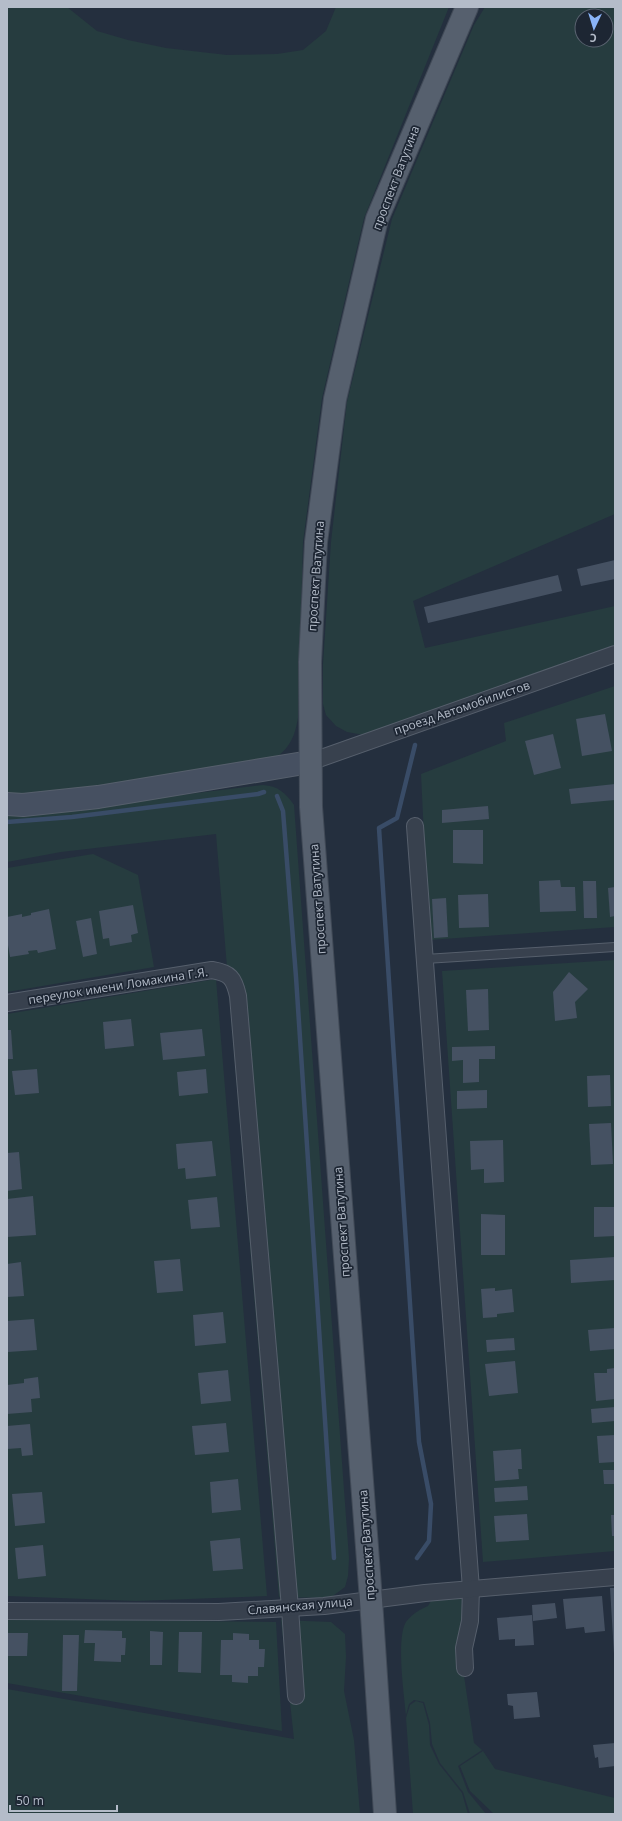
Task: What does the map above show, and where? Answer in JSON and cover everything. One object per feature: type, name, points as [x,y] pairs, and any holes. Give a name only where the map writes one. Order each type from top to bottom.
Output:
[{"type":"main road","name":"проспект Ватутина","points":[[385,1814],[371,1600],[311,808],[310,662],[316,542],[335,399],[377,220],[467,7]]},
{"type":"street","name":"проезд Автомобилистов","points":[[310,762],[615,654]]},
{"type":"street","points":[[7,804],[23,805],[98,797],[310,762]]},
{"type":"street","points":[[415,826],[471,1589],[470,1621],[464,1648],[465,1668]]},
{"type":"street","name":"переулок имени Ломакина Г.Я.","points":[[7,1004],[212,970],[225,972],[235,982],[238,996],[290,1608],[296,1696]]},
{"type":"street","name":"Славянская улица","points":[[7,1611],[220,1612],[290,1608],[471,1589],[615,1577]]},
{"type":"lane","points":[[425,960],[615,946]]},
{"type":"green space","points":[[7,7],[67,7],[97,31],[128,40],[166,48],[227,55],[277,54],[303,50],[326,31],[336,7],[449,7],[364,218],[322,398],[303,542],[298,718],[292,740],[286,749],[277,757],[97,788],[7,796]]},
{"type":"green space","points":[[485,7],[615,7],[615,514],[413,601],[425,648],[615,606],[615,645],[364,735],[347,732],[336,726],[326,715],[323,704],[323,664],[331,542],[347,402],[392,219],[474,25]]},
{"type":"green space","points":[[615,686],[615,927],[429,940],[421,774],[506,741],[504,723]]},
{"type":"green space","points":[[263,785],[273,787],[281,791],[294,805],[349,1558],[348,1576],[345,1587],[330,1598],[279,1597],[216,834],[61,852],[7,862],[7,812],[99,805]]},
{"type":"green space","points":[[93,854],[138,875],[154,967],[7,992],[7,868]]},
{"type":"green space","points":[[615,960],[615,1551],[483,1562],[442,971]]},
{"type":"green space","points":[[216,979],[267,1596],[136,1601],[8,1596],[7,1014]]},
{"type":"green space","points":[[466,1598],[460,1649],[474,1743],[482,1750],[458,1766],[468,1792],[486,1814],[470,1814],[463,1792],[440,1763],[432,1744],[430,1723],[424,1702],[414,1700],[409,1704],[406,1715],[402,1681],[401,1653],[403,1630],[406,1622],[416,1612],[428,1606],[431,1601]]},
{"type":"green space","points":[[7,1619],[276,1622],[282,1731],[7,1683]]},
{"type":"green space","points":[[281,1620],[331,1622],[345,1634],[346,1657],[344,1691],[354,1740],[360,1814],[7,1814],[7,1689],[294,1739]]},
{"type":"green space","points":[[416,1701],[423,1703],[429,1725],[430,1745],[439,1764],[462,1793],[468,1814],[413,1814],[406,1718],[410,1705]]},
{"type":"green space","points":[[483,1751],[495,1769],[615,1798],[615,1814],[494,1814],[470,1791],[460,1766]]},
{"type":"building","points":[[615,560],[615,579],[581,586],[577,569]]},
{"type":"building","points":[[558,575],[562,591],[428,623],[424,607]]},
{"type":"building","points":[[605,714],[612,751],[582,756],[576,719]]},
{"type":"building","points":[[553,734],[561,768],[534,775],[525,741]]},
{"type":"building","points":[[615,784],[615,800],[571,804],[569,789]]},
{"type":"building","points":[[488,806],[489,819],[442,823],[442,810]]},
{"type":"building","points":[[453,830],[483,830],[483,864],[453,863]]},
{"type":"building","points":[[560,880],[561,887],[575,887],[576,911],[540,912],[539,881]]},
{"type":"building","points":[[583,881],[596,881],[597,918],[584,918]]},
{"type":"building","points":[[615,887],[615,916],[610,917],[608,888]]},
{"type":"building","points":[[488,894],[489,927],[459,928],[458,895]]},
{"type":"building","points":[[446,898],[448,937],[434,938],[432,899]]},
{"type":"building","points":[[133,905],[138,933],[131,935],[132,942],[110,946],[109,938],[103,939],[99,911]]},
{"type":"building","points":[[49,909],[56,949],[38,953],[37,950],[28,951],[29,954],[10,957],[7,939],[7,917],[22,914],[22,917],[31,915],[31,913]]},
{"type":"building","points":[[91,918],[97,954],[83,957],[76,921]]},
{"type":"building","points":[[569,972],[588,989],[575,1002],[577,1018],[555,1021],[553,992]]},
{"type":"building","points":[[488,989],[489,1030],[468,1031],[466,990]]},
{"type":"building","points":[[131,1019],[134,1046],[105,1049],[103,1022]]},
{"type":"building","points":[[202,1029],[205,1056],[163,1060],[160,1033]]},
{"type":"building","points":[[7,1030],[11,1030],[13,1059],[7,1059]]},
{"type":"building","points":[[495,1046],[495,1059],[479,1059],[479,1082],[463,1083],[463,1060],[452,1061],[452,1047]]},
{"type":"building","points":[[37,1069],[39,1093],[15,1095],[12,1071]]},
{"type":"building","points":[[206,1069],[208,1093],[179,1096],[177,1072]]},
{"type":"building","points":[[610,1075],[611,1106],[588,1107],[587,1076]]},
{"type":"building","points":[[487,1090],[487,1108],[457,1109],[457,1091]]},
{"type":"building","points":[[611,1123],[613,1164],[591,1165],[589,1124]]},
{"type":"building","points":[[503,1140],[504,1182],[484,1183],[484,1169],[471,1170],[470,1141]]},
{"type":"building","points":[[212,1141],[216,1176],[186,1179],[185,1168],[178,1169],[176,1144]]},
{"type":"building","points":[[19,1152],[22,1189],[7,1191],[7,1153]]},
{"type":"building","points":[[33,1196],[36,1235],[7,1237],[7,1199]]},
{"type":"building","points":[[217,1197],[220,1227],[191,1229],[188,1200]]},
{"type":"building","points":[[594,1207],[615,1207],[615,1236],[594,1237]]},
{"type":"building","points":[[481,1214],[505,1215],[505,1255],[481,1255]]},
{"type":"building","points":[[615,1257],[615,1280],[571,1283],[570,1260]]},
{"type":"building","points":[[180,1259],[183,1291],[157,1293],[154,1261]]},
{"type":"building","points":[[21,1262],[24,1296],[7,1297],[7,1264]]},
{"type":"building","points":[[495,1288],[495,1291],[512,1289],[514,1312],[497,1314],[497,1317],[483,1318],[481,1289]]},
{"type":"building","points":[[223,1312],[226,1343],[195,1346],[193,1315]]},
{"type":"building","points":[[34,1319],[37,1350],[8,1352],[7,1321]]},
{"type":"building","points":[[615,1328],[615,1349],[590,1351],[588,1330]]},
{"type":"building","points":[[514,1338],[515,1350],[487,1352],[486,1340]]},
{"type":"building","points":[[515,1361],[518,1393],[489,1396],[485,1364]]},
{"type":"building","points":[[615,1368],[615,1399],[596,1401],[594,1373],[607,1373],[607,1369]]},
{"type":"building","points":[[228,1370],[231,1401],[201,1404],[198,1373]]},
{"type":"building","points":[[38,1377],[40,1398],[31,1399],[32,1412],[7,1414],[7,1385],[24,1383],[24,1379]]},
{"type":"building","points":[[615,1407],[615,1421],[592,1423],[591,1409]]},
{"type":"building","points":[[226,1423],[229,1452],[195,1455],[192,1426]]},
{"type":"building","points":[[30,1424],[33,1455],[22,1456],[21,1448],[7,1449],[7,1426]]},
{"type":"building","points":[[615,1435],[615,1462],[599,1463],[597,1436]]},
{"type":"building","points":[[521,1449],[522,1469],[518,1469],[519,1479],[495,1481],[493,1451]]},
{"type":"building","points":[[603,1470],[615,1470],[615,1484],[604,1484]]},
{"type":"building","points":[[238,1479],[241,1510],[212,1513],[210,1482]]},
{"type":"building","points":[[527,1486],[528,1500],[495,1502],[494,1488]]},
{"type":"building","points":[[42,1492],[45,1523],[15,1526],[12,1494]]},
{"type":"building","points":[[527,1514],[529,1540],[496,1542],[494,1516]]},
{"type":"building","points":[[611,1515],[615,1515],[615,1536],[612,1536]]},
{"type":"building","points":[[240,1538],[243,1569],[213,1571],[210,1541]]},
{"type":"building","points":[[43,1545],[46,1576],[18,1579],[15,1548]]},
{"type":"building","points":[[610,1588],[615,1588],[615,1654],[614,1654]]},
{"type":"building","points":[[602,1596],[605,1631],[585,1633],[584,1627],[566,1629],[563,1599]]},
{"type":"building","points":[[555,1603],[557,1618],[533,1621],[532,1605]]},
{"type":"building","points":[[532,1615],[534,1645],[515,1646],[515,1639],[499,1640],[497,1618]]},
{"type":"building","points":[[85,1630],[122,1631],[122,1638],[126,1638],[125,1655],[121,1655],[121,1662],[94,1661],[95,1643],[84,1643]]},
{"type":"building","points":[[150,1631],[163,1632],[162,1665],[150,1665]]},
{"type":"building","points":[[179,1632],[202,1632],[201,1673],[178,1672]]},
{"type":"building","points":[[7,1633],[28,1633],[27,1656],[7,1656]]},
{"type":"building","points":[[233,1633],[249,1634],[249,1640],[259,1640],[259,1649],[265,1649],[264,1667],[258,1667],[258,1676],[248,1676],[248,1683],[232,1682],[232,1675],[220,1675],[221,1640],[233,1640]]},
{"type":"building","points":[[63,1635],[79,1635],[77,1691],[62,1691]]},
{"type":"building","points":[[537,1692],[540,1717],[514,1719],[513,1706],[508,1705],[507,1694]]},
{"type":"building","points":[[615,1743],[615,1766],[599,1768],[598,1757],[595,1758],[593,1745]]},
{"type":"waterway","points":[[415,745],[397,818],[379,828],[419,1442],[431,1504],[429,1541],[417,1558]]},
{"type":"waterway","points":[[7,822],[72,817],[258,794],[264,792]]},
{"type":"waterway","points":[[277,796],[283,811],[296,977],[334,1558]]}]
